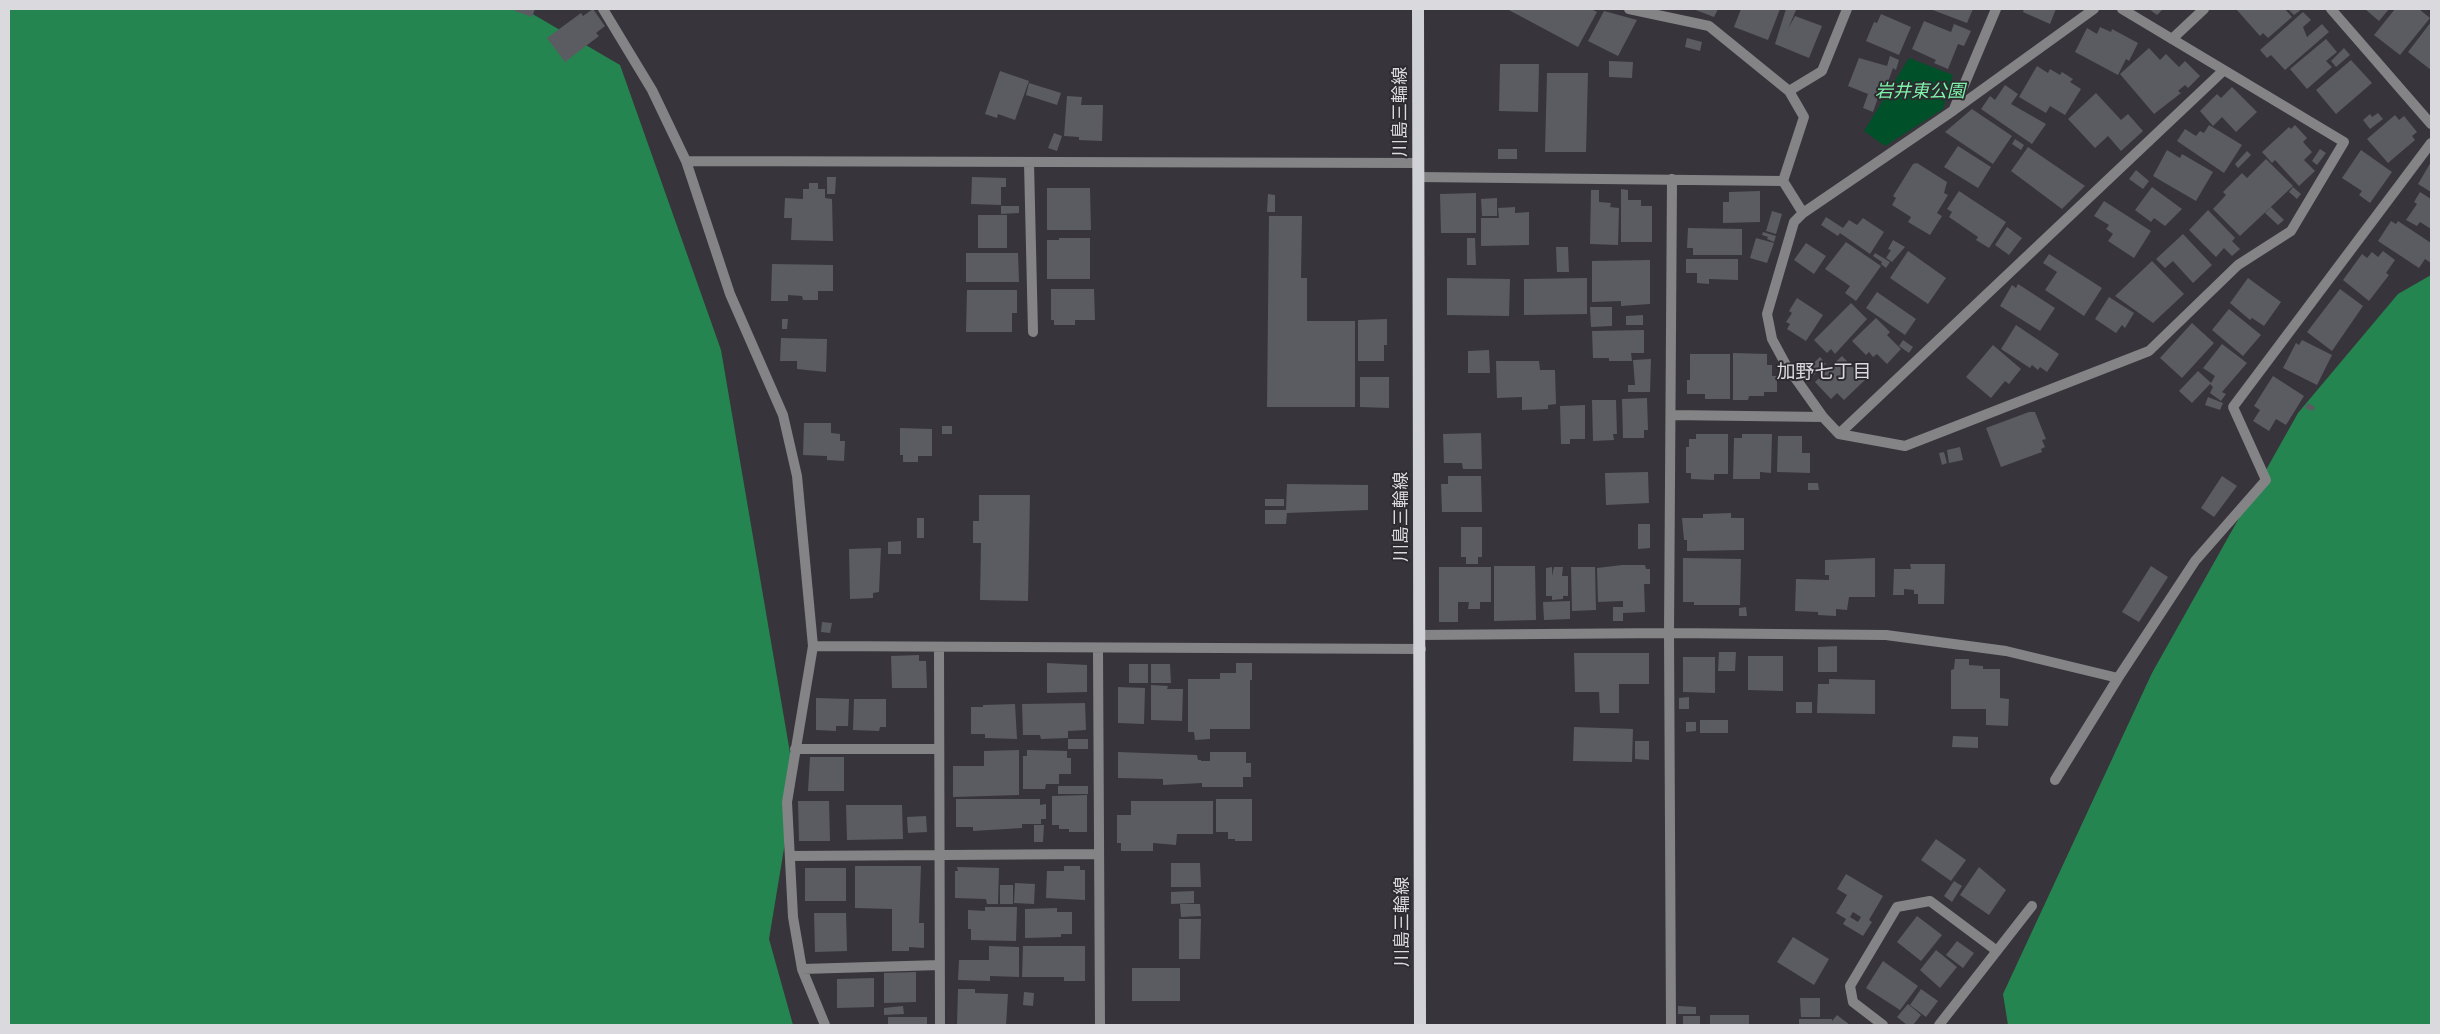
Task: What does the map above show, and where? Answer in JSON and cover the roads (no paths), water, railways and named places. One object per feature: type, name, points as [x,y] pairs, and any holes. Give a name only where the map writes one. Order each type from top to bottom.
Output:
[{"type":"main road","name":"川島三輪線","points":[[1418,9],[1420,1025]]},
{"type":"street","points":[[603,9],[652,90],[686,161],[730,294],[783,415],[797,476],[813,646],[787,802],[793,917],[802,969],[825,1025]]},
{"type":"street","points":[[1628,9],[1709,26],[1789,91],[1804,117],[1783,180],[1803,213]]},
{"type":"street","points":[[1954,110],[1996,9]]},
{"type":"street","points":[[2094,9],[1954,110],[1803,213],[1794,222],[1767,314],[1772,339],[1786,366],[1823,417],[1839,434],[1905,446],[2149,351],[2238,265],[2291,231],[2344,142],[2122,9]]},
{"type":"street","points":[[2172,39],[2204,9]]},
{"type":"street","points":[[2331,9],[2431,124]]},
{"type":"street","points":[[1789,91],[1822,71],[1844,10]]},
{"type":"street","points":[[1839,434],[2224,70]]},
{"type":"street","points":[[2054,780],[2195,561],[2266,480],[2233,407],[2431,143]]},
{"type":"street","points":[[686,161],[1418,163]]},
{"type":"street","points":[[1028,163],[1033,332]]},
{"type":"street","points":[[1418,177],[1783,180]]},
{"type":"street","points":[[1671,1025],[1669,633],[1672,179]]},
{"type":"street","points":[[1671,415],[1823,417]]},
{"type":"street","points":[[1420,635],[1669,633],[1886,635],[2006,651],[2118,678]]},
{"type":"street","points":[[813,646],[1098,649],[1420,649]]},
{"type":"street","points":[[938,647],[940,1025]]},
{"type":"street","points":[[1098,649],[1100,1025]]},
{"type":"street","points":[[795,749],[939,749]]},
{"type":"street","points":[[790,856],[1098,854]]},
{"type":"street","points":[[1883,1025],[1853,1002],[1850,986],[1897,907],[1930,902],[1997,951]]},
{"type":"street","points":[[1939,1025],[2032,906]]},
{"type":"street","points":[[802,969],[940,964]]},
{"type":"district","name":"加野七丁目","points":[[1824,373]]},
{"type":"park label","name":"岩井東公園","points":[[1920,92]]}]
